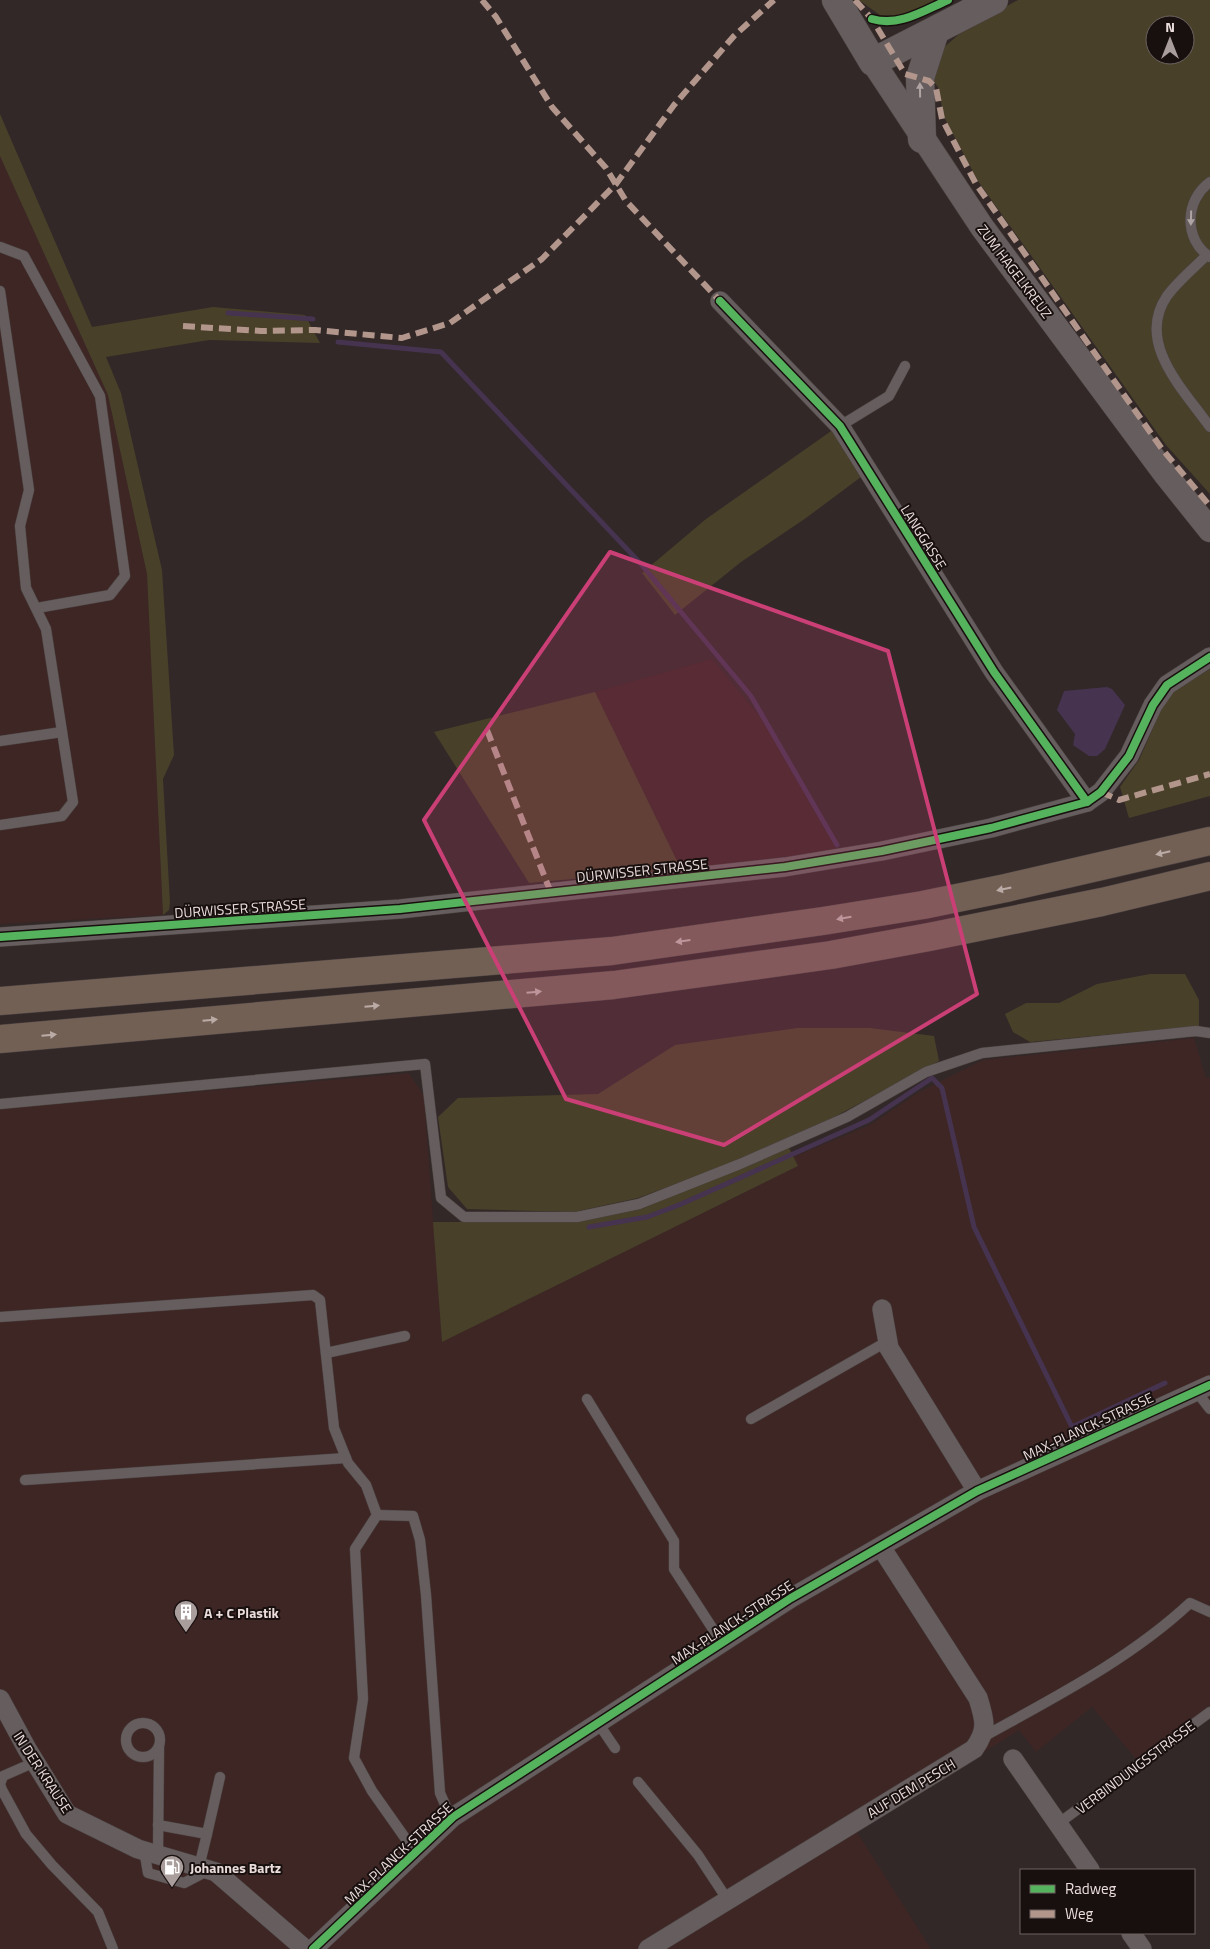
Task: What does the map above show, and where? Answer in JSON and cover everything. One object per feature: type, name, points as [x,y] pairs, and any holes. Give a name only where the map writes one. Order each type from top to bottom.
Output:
[{"type":"highway","points":[[0,1001],[612,951],[823,922],[923,904],[1014,886],[1210,842]]},
{"type":"highway","points":[[0,1039],[633,983],[831,955],[1065,910],[1210,876]]},
{"type":"main road","name":"ZUM HAGELKREUZ","points":[[836,0],[873,62]]},
{"type":"main road","points":[[873,62],[994,0]]},
{"type":"main road","points":[[922,139],[920,78],[935,31]]},
{"type":"street","name":"ZUM HAGELKREUZ","points":[[873,62],[922,139],[1004,256],[1210,530]]},
{"type":"street","name":"LANGGASSE","points":[[720,301],[840,426],[994,672],[1087,802]]},
{"type":"street","name":"DÜRWISSER STRASSE","points":[[0,937],[400,909],[785,867],[882,851],[982,830],[1087,802],[1101,792],[1129,756],[1153,705],[1167,685],[1210,657]]},
{"type":"street","points":[[882,1309],[889,1348],[977,1491]]},
{"type":"street","name":"MAX-PLANCK-STRASSE","points":[[313,1949],[451,1818],[791,1598],[977,1491],[1203,1388]]},
{"type":"street","points":[[881,1547],[978,1698],[984,1718],[983,1736]]},
{"type":"street","name":"IN DER KRAUSE","points":[[0,1699],[67,1814],[151,1852],[216,1872],[304,1949]]},
{"type":"street","name":"AUF DEM PESCH","points":[[648,1949],[974,1749],[983,1736]]},
{"type":"street","points":[[1012,1759],[1059,1823],[1089,1869]]},
{"type":"street","points":[[1132,1934],[1142,1949]]},
{"type":"lane","points":[[1210,182],[1196,196],[1190,220],[1193,235],[1199,246],[1209,256],[1168,296],[1158,313],[1156,337],[1161,357],[1210,427]]},
{"type":"lane","points":[[0,247],[24,256],[100,396],[125,576],[110,595],[37,608]]},
{"type":"lane","points":[[0,291],[29,490],[20,526],[26,588],[46,629],[73,802],[62,816],[0,825]]},
{"type":"lane","points":[[840,426],[889,396],[905,366]]},
{"type":"lane","points":[[0,741],[62,732]]},
{"type":"lane","points":[[0,1104],[425,1064],[441,1198],[464,1217],[577,1217],[639,1204],[740,1164],[847,1117],[926,1072],[982,1052],[1196,1031],[1210,1034]]},
{"type":"lane","points":[[0,1316],[313,1295],[320,1300],[334,1428],[346,1458],[366,1485],[377,1515]]},
{"type":"lane","points":[[326,1353],[406,1336]]},
{"type":"lane","points":[[751,1419],[888,1341]]},
{"type":"lane","points":[[1203,1388],[1210,1409]]},
{"type":"lane","points":[[587,1398],[674,1541],[674,1569],[722,1643]]},
{"type":"lane","points":[[25,1480],[346,1458]]},
{"type":"lane","points":[[377,1515],[412,1516],[420,1540],[426,1595],[440,1793],[451,1818]]},
{"type":"lane","points":[[377,1515],[355,1549],[363,1699],[354,1758],[372,1791],[415,1852]]},
{"type":"lane","points":[[983,1736],[1070,1689],[1163,1629],[1190,1603],[1210,1612]]},
{"type":"lane","name":"VERBINDUNGSSTRASSE","points":[[1059,1823],[1210,1712]]},
{"type":"lane","points":[[598,1723],[615,1748]]},
{"type":"lane","points":[[151,1852],[158,1826],[159,1747]]},
{"type":"lane","points":[[35,1762],[3,1776],[0,1784],[2,1790],[26,1834],[52,1865],[98,1912],[113,1949]]},
{"type":"lane","points":[[204,1868],[207,1834],[220,1777]]},
{"type":"lane","points":[[638,1782],[698,1855],[727,1899]]},
{"type":"lane","points":[[158,1826],[207,1834]]},
{"type":"highlighted area","points":[[610,552],[888,651],[977,994],[724,1145],[566,1099],[424,820]]},
{"type":"shaded area","points":[[859,0],[941,0],[906,16],[884,18]]},
{"type":"shaded area","points":[[1018,0],[1210,0],[1210,494],[1166,445],[978,181],[944,117],[938,87],[930,77],[934,56],[965,29]]},
{"type":"shaded area","points":[[0,114],[92,327],[213,307],[305,315],[320,343],[209,340],[106,357],[121,393],[162,570],[174,755],[163,779],[170,903],[169,910],[163,915],[147,574],[108,395],[0,156]]},
{"type":"shaded area","points":[[0,156],[108,395],[147,574],[163,915],[0,924]]},
{"type":"shaded area","points":[[834,429],[865,474],[806,518],[741,562],[675,615],[642,573],[706,519]]},
{"type":"shaded area","points":[[712,659],[761,718],[837,850],[681,869],[595,692]]},
{"type":"shaded area","points":[[1210,669],[1210,796],[1129,818],[1120,787],[1139,760],[1162,708],[1175,691]]},
{"type":"shaded area","points":[[1107,687],[1112,689],[1125,705],[1105,749],[1097,756],[1089,756],[1073,745],[1075,734],[1057,710],[1064,691]]},
{"type":"shaded area","points":[[595,692],[681,869],[529,883],[434,732]]},
{"type":"shaded area","points":[[1150,974],[1185,974],[1199,1000],[1199,1026],[1030,1042],[1013,1032],[1005,1014],[1026,1003],[1059,1003],[1097,984]]},
{"type":"shaded area","points":[[797,1028],[870,1028],[934,1036],[939,1061],[819,1125],[737,1161],[638,1198],[574,1212],[467,1209],[448,1187],[438,1117],[458,1098],[598,1094],[675,1045]]},
{"type":"shaded area","points":[[1194,1038],[1206,1078],[1210,1077],[1210,1705],[1137,1760],[1092,1707],[1036,1752],[1019,1730],[857,1832],[931,1949],[0,1949],[0,1109],[409,1073],[424,1096],[442,1342],[798,1166],[793,1157],[870,1125],[919,1092],[983,1060]]},
{"type":"shaded area","points":[[789,1148],[798,1166],[442,1342],[433,1222],[577,1222],[641,1209]]},
{"type":"waterway","points":[[228,313],[313,319]]},
{"type":"waterway","points":[[338,342],[441,352],[641,564],[751,696],[837,845]]},
{"type":"waterway","points":[[589,1227],[647,1217],[679,1205],[869,1120],[932,1078],[942,1088],[974,1227],[1072,1427],[1165,1383]]},
{"type":"marked path","points":[[482,0],[496,17],[552,107],[606,168],[626,201],[720,301]]},
{"type":"marked path","points":[[183,326],[261,331],[315,330],[402,338],[450,323],[542,259],[616,184],[674,105],[734,36],[774,0]]},
{"type":"marked path","points":[[855,0],[872,19],[905,74],[929,81],[936,88],[942,119],[976,184],[1162,449],[1210,506]]},
{"type":"marked path","points":[[487,730],[551,893]]},
{"type":"marked path","points":[[1101,792],[1119,800],[1210,774]]},
{"type":"cycle path","points":[[872,19],[892,21],[911,17],[948,0]]},
{"type":"cycle path","points":[[720,301],[840,426],[994,672],[1087,802]]},
{"type":"cycle path","points":[[0,937],[400,909],[785,867],[882,851],[991,828],[1087,802],[1101,792],[1129,756],[1153,705],[1167,685],[1210,657]]},
{"type":"cycle path","points":[[313,1949],[453,1817],[791,1598],[977,1491],[1210,1385]]},
{"type":"place","name":"A + C Plastik","points":[[186,1633]]},
{"type":"place","name":"Johannes Bartz","points":[[172,1888]]}]
